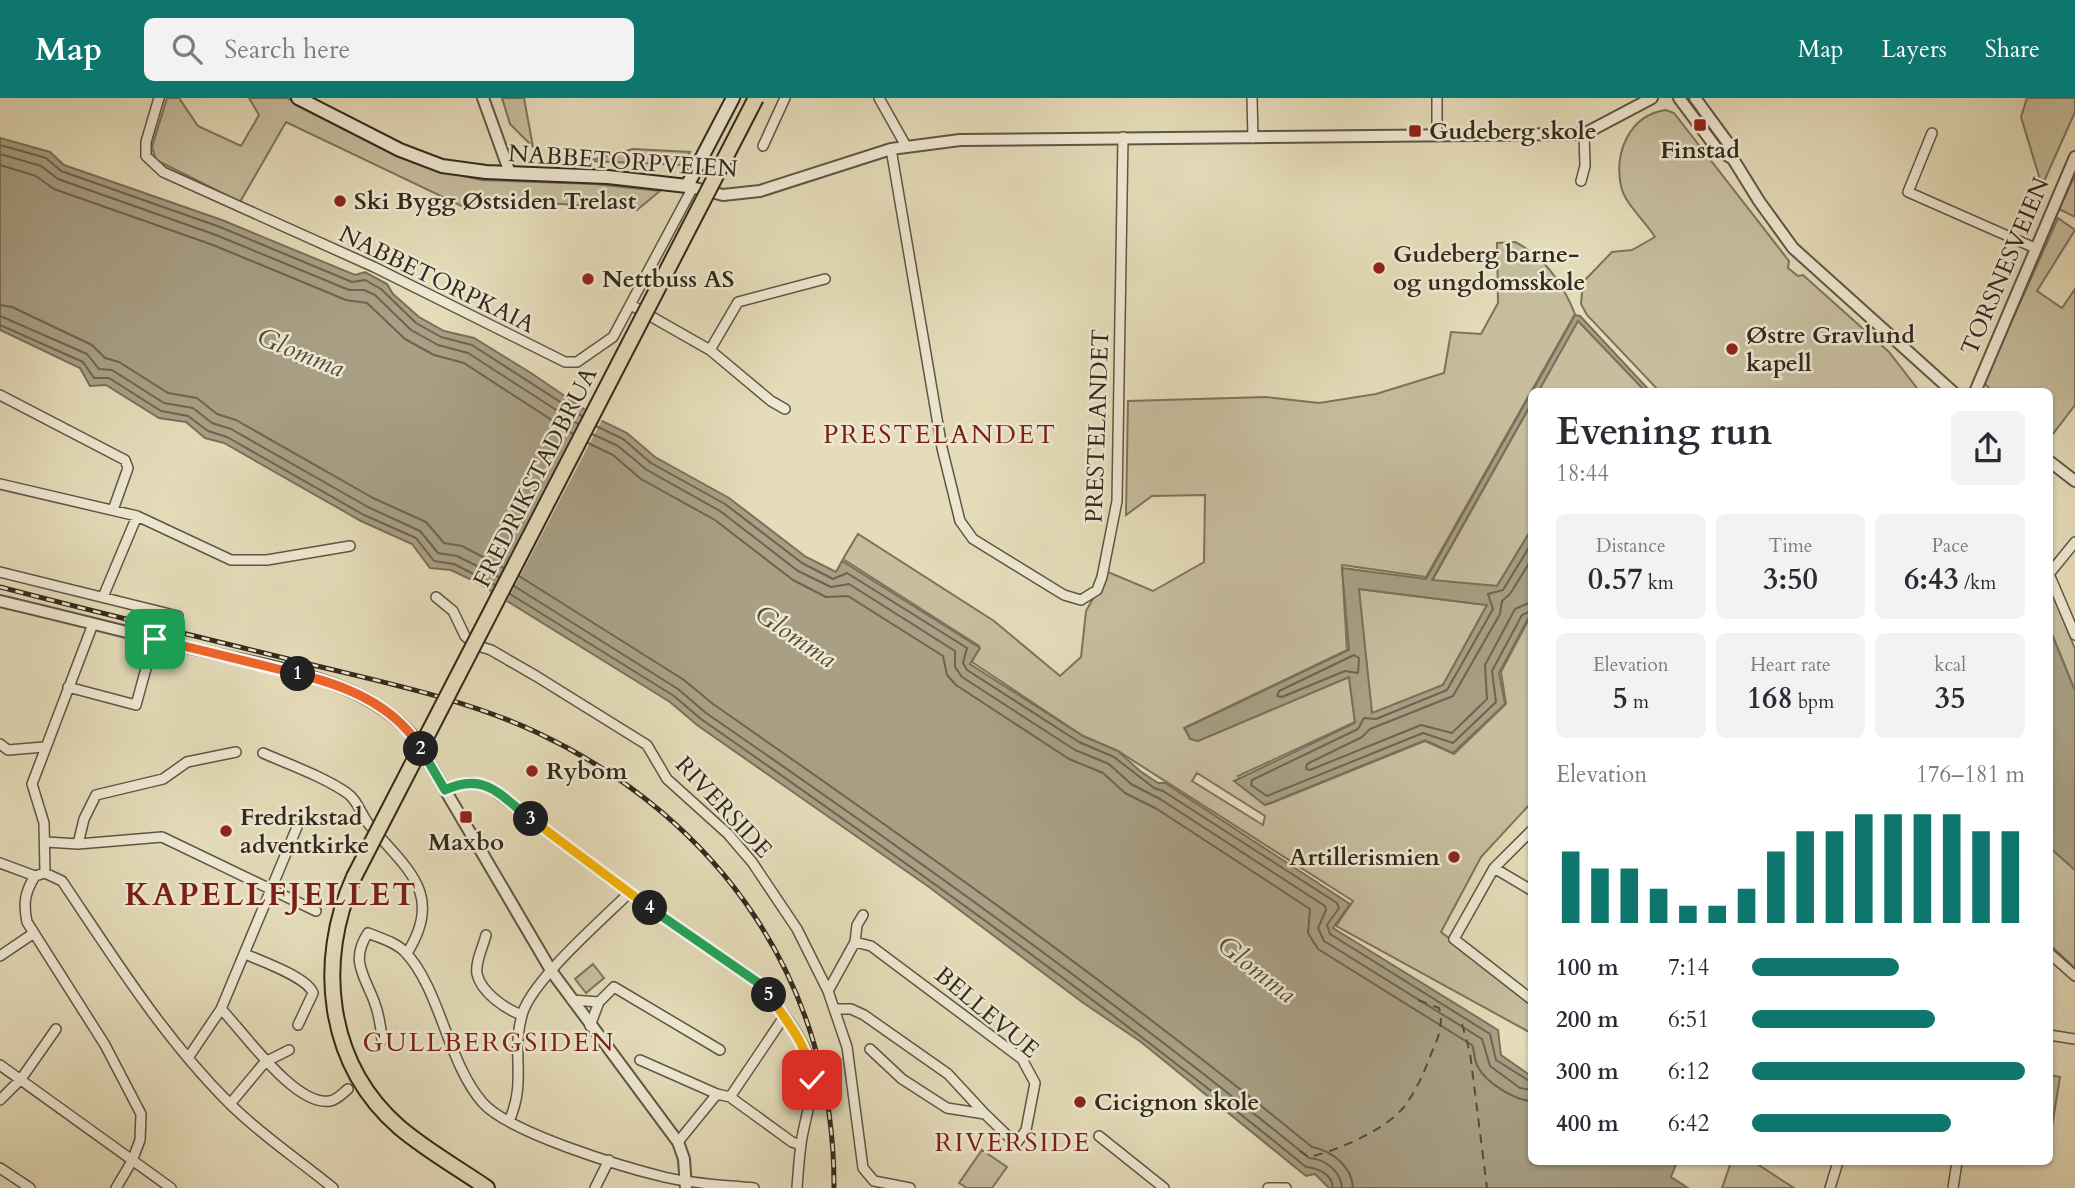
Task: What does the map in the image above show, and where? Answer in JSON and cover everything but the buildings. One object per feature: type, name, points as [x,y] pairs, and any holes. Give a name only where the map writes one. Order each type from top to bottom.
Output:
[{"type":"highway","name":"FREDRIKSTADBRUA","points":[[487,1188],[398,1126],[373,1099],[356,1072],[334,1011],[332,948],[337,921],[354,877],[756,98]]},
{"type":"main road","name":"NABBETORPVEIEN","points":[[298,98],[424,160],[463,170],[608,177],[690,186]]},
{"type":"main road","points":[[690,186],[733,98]]},
{"type":"street","name":"NABBETORPKAIA","points":[[159,98],[146,142],[145,156],[163,172],[374,267],[565,362],[577,362],[613,337],[690,186]]},
{"type":"street","points":[[483,98],[510,173]]},
{"type":"street","points":[[763,146],[785,98]]},
{"type":"street","points":[[879,98],[906,146]]},
{"type":"street","points":[[1252,98],[1253,138]]},
{"type":"street","points":[[1437,98],[1437,136]]},
{"type":"street","name":"NABBETORPVEIEN","points":[[690,186],[723,195],[760,191],[891,149],[960,140],[1584,134],[1604,126],[1637,101],[1652,98]]},
{"type":"street","points":[[1679,98],[1717,149],[1733,159]]},
{"type":"street","points":[[1695,98],[1728,143],[1733,159],[1793,248],[1949,388]]},
{"type":"street","points":[[1932,133],[1908,192],[2035,248]]},
{"type":"street","points":[[1581,181],[1585,166],[1584,134]]},
{"type":"street","name":"PRESTELANDET","points":[[891,149],[943,448],[960,521],[973,539],[1064,595],[1081,600],[1097,590],[1102,577],[1117,501],[1123,138]]},
{"type":"street","name":"TORSNESVEIEN","points":[[1977,388],[2075,158]]},
{"type":"street","points":[[710,350],[737,302],[825,279]]},
{"type":"street","points":[[631,305],[710,350],[771,401],[785,409]]},
{"type":"street","points":[[0,395],[125,460],[128,468],[113,510]]},
{"type":"street","points":[[2053,464],[2075,481]]},
{"type":"street","points":[[0,484],[137,516],[213,553],[245,561],[351,546]]},
{"type":"street","points":[[103,597],[137,516]]},
{"type":"street","points":[[2053,568],[2075,542]]},
{"type":"street","points":[[0,572],[178,616]]},
{"type":"street","points":[[2053,583],[2075,635]]},
{"type":"street","name":"RIVERSIDE","points":[[436,597],[453,611],[465,636],[475,645],[491,650],[525,669],[646,745],[667,779],[728,834],[752,862],[797,929],[828,990],[847,1047],[863,1168],[874,1181],[910,1188]]},
{"type":"street","points":[[0,601],[311,677],[361,696],[403,724],[552,972],[678,1142],[686,1184]]},
{"type":"street","points":[[45,873],[47,842],[32,785],[44,747],[93,624]]},
{"type":"street","points":[[68,687],[136,705],[155,639]]},
{"type":"street","points":[[0,744],[8,750],[44,747]]},
{"type":"street","points":[[78,844],[84,819],[96,795],[163,779],[187,762],[236,752]]},
{"type":"street","points":[[263,752],[349,794],[370,826],[410,870],[420,891],[424,911],[418,933],[407,953]]},
{"type":"street","points":[[445,790],[463,782],[473,781],[486,785],[629,893],[757,982],[804,1046],[811,1064],[812,1080],[797,1188]]},
{"type":"street","points":[[188,1058],[221,1009],[297,827]]},
{"type":"street","points":[[1528,834],[1494,868],[1454,939],[1528,997]]},
{"type":"street","points":[[47,842],[78,844],[162,837],[316,911]]},
{"type":"street","points":[[0,863],[35,876],[45,873],[62,881],[155,1018],[188,1058],[230,1104],[333,1188]]},
{"type":"street","points":[[1494,868],[1528,888]]},
{"type":"street","points":[[35,876],[26,890],[23,906],[27,922],[135,1099],[143,1126],[132,1161],[116,1188]]},
{"type":"street","points":[[509,1121],[520,1089],[517,1036],[531,994],[629,893]]},
{"type":"street","points":[[828,990],[855,942],[863,915]]},
{"type":"street","points":[[0,956],[34,933]]},
{"type":"street","points":[[382,1040],[376,1005],[359,971],[359,952],[368,933],[407,953],[419,972],[471,1086],[483,1103],[509,1121],[609,1160],[686,1184],[754,1188]]},
{"type":"street","points":[[486,935],[478,963],[478,977],[498,1001],[522,1015]]},
{"type":"street","name":"BELLEVUE","points":[[855,942],[871,946],[1022,1059],[1035,1083],[1026,1130],[1016,1144],[985,1114]]},
{"type":"street","points":[[245,954],[285,971],[311,988],[313,993],[298,1026]]},
{"type":"street","points":[[2053,956],[2075,975]]},
{"type":"street","points":[[590,1026],[599,1002],[614,987],[720,1050]]},
{"type":"street","points":[[572,1000],[599,1002]]},
{"type":"street","points":[[221,1009],[265,1062],[290,1084],[324,1101],[331,1101],[348,1089]]},
{"type":"street","points":[[834,1009],[858,1012],[948,1074],[985,1114]]},
{"type":"street","points":[[730,1097],[783,1017]]},
{"type":"street","points":[[0,1100],[21,1079],[56,1029]]},
{"type":"street","points":[[2053,1036],[2075,1039]]},
{"type":"street","points":[[870,1049],[902,1079],[947,1108],[985,1114]]},
{"type":"street","points":[[230,1104],[265,1062],[289,1051]]},
{"type":"street","points":[[640,1060],[717,1094],[730,1097],[792,1142],[801,1145]]},
{"type":"street","points":[[0,1065],[171,1188]]},
{"type":"street","points":[[678,1142],[717,1094]]},
{"type":"street","points":[[1098,1136],[1164,1188]]},
{"type":"street","points":[[595,1188],[609,1160]]},
{"type":"street","points":[[1830,1188],[1837,1165]]},
{"type":"street","points":[[1953,1188],[1957,1165]]},
{"type":"street","points":[[0,1168],[30,1188]]},
{"type":"shaded area","points":[[167,98],[179,98],[198,126],[241,146],[259,115],[249,98],[287,98],[353,132],[447,172],[481,180],[594,184],[660,191],[637,210],[500,199],[470,210],[286,122],[240,202],[156,160],[152,147]]},
{"type":"shaded area","points":[[502,98],[524,98],[533,147],[510,124]]},
{"type":"shaded area","points":[[2027,98],[2075,98],[2075,112],[2042,186],[2021,117]]},
{"type":"shaded area","points":[[1666,110],[1674,113],[1789,261],[1788,268],[1798,276],[1803,275],[1889,352],[1917,388],[1656,388],[1587,315],[1581,304],[1583,282],[1612,252],[1632,250],[1655,237],[1623,192],[1619,173],[1622,149],[1627,138],[1642,119]]},
{"type":"shaded area","points":[[633,149],[690,152],[683,165],[588,161]]},
{"type":"shaded area","points":[[2075,175],[2075,217],[2059,209]]},
{"type":"shaded area","points":[[2058,218],[2075,230],[2037,291],[2062,308],[2075,289],[2075,405],[2053,434],[2053,388],[1989,388],[1984,383]]},
{"type":"shaded area","points":[[1515,242],[1535,255],[1552,272],[1575,314],[1533,388],[1528,388],[1528,397],[1426,577],[1342,565],[1347,650],[1184,728],[1190,739],[1198,741],[1349,677],[1355,722],[1238,776],[1269,804],[1425,741],[1454,754],[1506,704],[1501,672],[1528,621],[1528,806],[1481,857],[1441,932],[1528,1000],[1528,1031],[1336,926],[1353,901],[1118,751],[1083,736],[972,662],[979,646],[843,559],[858,534],[994,621],[1060,676],[1081,657],[1086,611],[1108,572],[1153,591],[1204,562],[1205,495],[1152,496],[1126,515],[1128,401],[1266,397],[1319,403],[1376,394],[1444,373],[1451,332],[1481,334],[1498,303],[1497,243]],"holes":[[[1197,773],[1265,816],[1263,825],[1192,781]]]},
{"type":"shaded area","points":[[1578,320],[1642,388],[1540,388]]},
{"type":"shaded area","points":[[1528,409],[1528,535],[1497,586],[1432,581]]},
{"type":"shaded area","points":[[1358,589],[1487,605],[1443,685],[1372,714]]},
{"type":"shaded area","points":[[2053,593],[2075,649],[2075,691],[2053,637]]},
{"type":"shaded area","points":[[2053,851],[2075,870],[2075,968],[2053,948]]},
{"type":"shaded area","points":[[593,964],[604,978],[586,993],[575,979]]},
{"type":"shaded area","points":[[2053,1076],[2060,1077],[2053,1120]]},
{"type":"shaded area","points":[[982,1150],[1007,1167],[992,1188],[967,1188],[959,1183]]},
{"type":"shaded area","points":[[1730,1165],[1759,1165],[1794,1188],[1722,1188]]},
{"type":"water","name":"Glomma","points":[[0,138],[50,152],[64,165],[222,220],[355,275],[365,272],[387,284],[393,294],[419,317],[444,331],[474,338],[531,373],[600,420],[627,433],[655,457],[729,498],[806,557],[836,572],[842,561],[980,648],[970,664],[1083,736],[1118,751],[1158,783],[1165,783],[1350,904],[1333,928],[1498,1030],[1501,1055],[1528,1074],[1528,1165],[1676,1165],[1671,1177],[1688,1188],[1329,1188],[1315,1174],[1306,1176],[1141,1042],[1082,1002],[929,887],[697,725],[670,702],[478,583],[451,570],[430,568],[412,544],[361,521],[224,443],[205,438],[186,422],[159,418],[106,385],[90,386],[80,368],[0,330]]},
{"type":"water","points":[[1575,315],[1580,316],[1647,388],[1642,388],[1578,321],[1540,388],[1534,388]]},
{"type":"water","points":[[1528,398],[1528,409],[1432,580],[1497,586],[1528,535],[1528,619],[1499,673],[1505,704],[1453,753],[1425,740],[1265,805],[1234,781],[1355,723],[1349,677],[1198,741],[1190,739],[1185,728],[1349,650],[1342,568],[1426,579]],"holes":[[[1359,589],[1487,605],[1443,685],[1372,713]]]},
{"type":"water","points":[[2053,637],[2075,691],[2075,870],[2053,851]]},
{"type":"pier","points":[[586,407],[603,418],[506,603],[490,594]]},
{"type":"ferry route","points":[[1300,1151],[1309,1157],[1346,1145],[1385,1124],[1404,1107],[1423,1075],[1441,1026],[1439,1008],[1418,1000]]},
{"type":"ferry route","points":[[1462,1024],[1470,1053],[1487,1188]]},
{"type":"railway","points":[[0,587],[454,701],[538,733],[603,769],[661,812],[712,861],[755,916],[789,977],[814,1043],[829,1113],[834,1188]]},
{"type":"place","name":"Finstad","points":[[1700,125]]},
{"type":"place","name":"Gudeberg skole","points":[[1415,131]]},
{"type":"place","name":"Ski Bygg Østsiden Trelast","points":[[340,201]]},
{"type":"place","name":"Gudeberg barne- og ungdomsskole","points":[[1379,268]]},
{"type":"place","name":"Nettbuss AS","points":[[588,279]]},
{"type":"place","name":"Østre Gravlund kapell","points":[[1732,349]]},
{"type":"place","name":"Rybom","points":[[532,771]]},
{"type":"place","name":"Maxbo","points":[[466,817]]},
{"type":"place","name":"Fredrikstad adventkirke","points":[[226,831]]},
{"type":"place","name":"Artillerismien","points":[[1454,857]]},
{"type":"place","name":"Cicignon skole","points":[[1080,1102]]},
{"type":"district","name":"PRESTELANDET","points":[[940,434]]},
{"type":"district","name":"KAPELLFJELLET","points":[[271,894]]},
{"type":"district","name":"GULLBERGSIDEN","points":[[489,1042]]},
{"type":"district","name":"RIVERSIDE","points":[[1013,1142]]},
{"type":"route","points":[[155,639],[311,677],[361,696],[380,708],[403,724],[414,737],[445,790],[463,782],[473,781],[486,785],[622,888],[757,982],[804,1046],[811,1064],[812,1080]]}]
